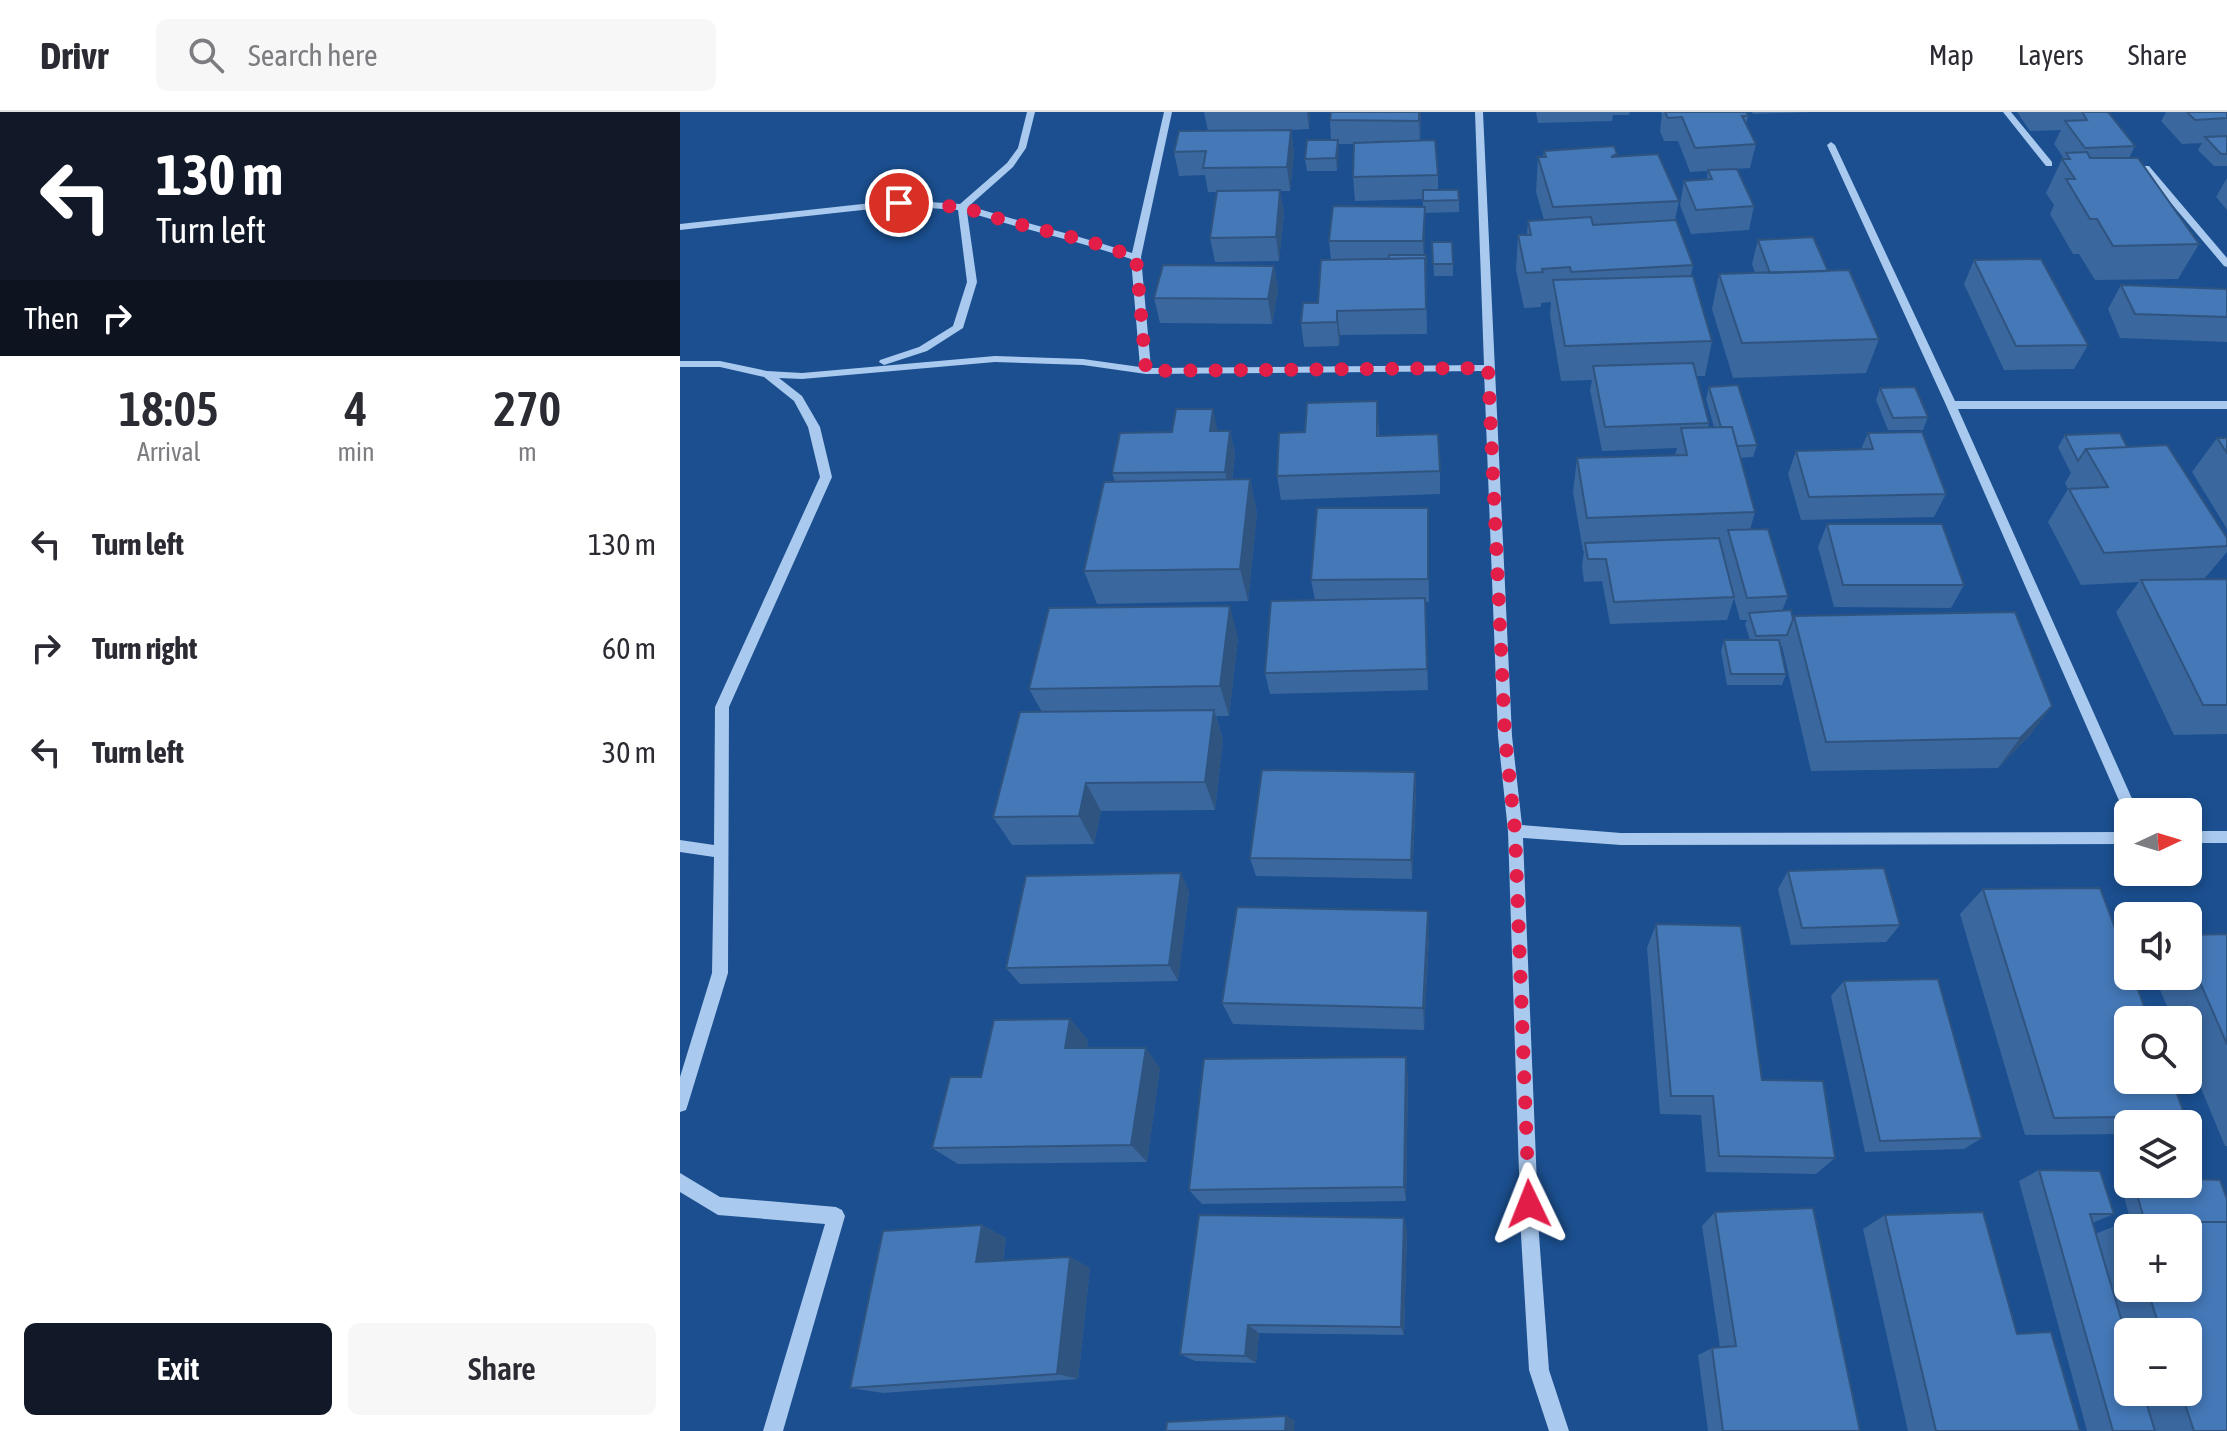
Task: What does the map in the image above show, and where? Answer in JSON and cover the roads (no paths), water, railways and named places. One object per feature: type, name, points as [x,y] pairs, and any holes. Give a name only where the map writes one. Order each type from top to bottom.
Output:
[{"type":"street","points":[[962,207],[1010,165],[1022,148],[1031,112]]},
{"type":"street","points":[[1146,371],[1136,257],[1168,112]]},
{"type":"street","points":[[1479,112],[1505,736],[1515,831],[1530,1235],[1539,1370],[1559,1431]]},
{"type":"street","points":[[2007,112],[2049,164]]},
{"type":"street","points":[[1831,145],[1951,405],[2125,798]]},
{"type":"street","points":[[2146,168],[2227,264]]},
{"type":"street","points":[[680,227],[899,203],[962,207],[1136,257]]},
{"type":"street","points":[[863,370],[923,349],[958,328],[972,282],[962,207]]},
{"type":"street","points":[[680,364],[720,364],[767,374],[802,376],[995,359],[1083,362],[1146,371],[1488,368]]},
{"type":"street","points":[[680,1104],[720,973],[722,707],[826,477],[814,427],[798,399],[767,374]]},
{"type":"street","points":[[1951,405],[2227,405]]},
{"type":"street","points":[[1515,831],[1621,839],[2114,838]]},
{"type":"street","points":[[2202,837],[2227,837]]},
{"type":"street","points":[[680,846],[720,852]]},
{"type":"street","points":[[680,1182],[718,1206],[836,1216],[773,1431]]}]
